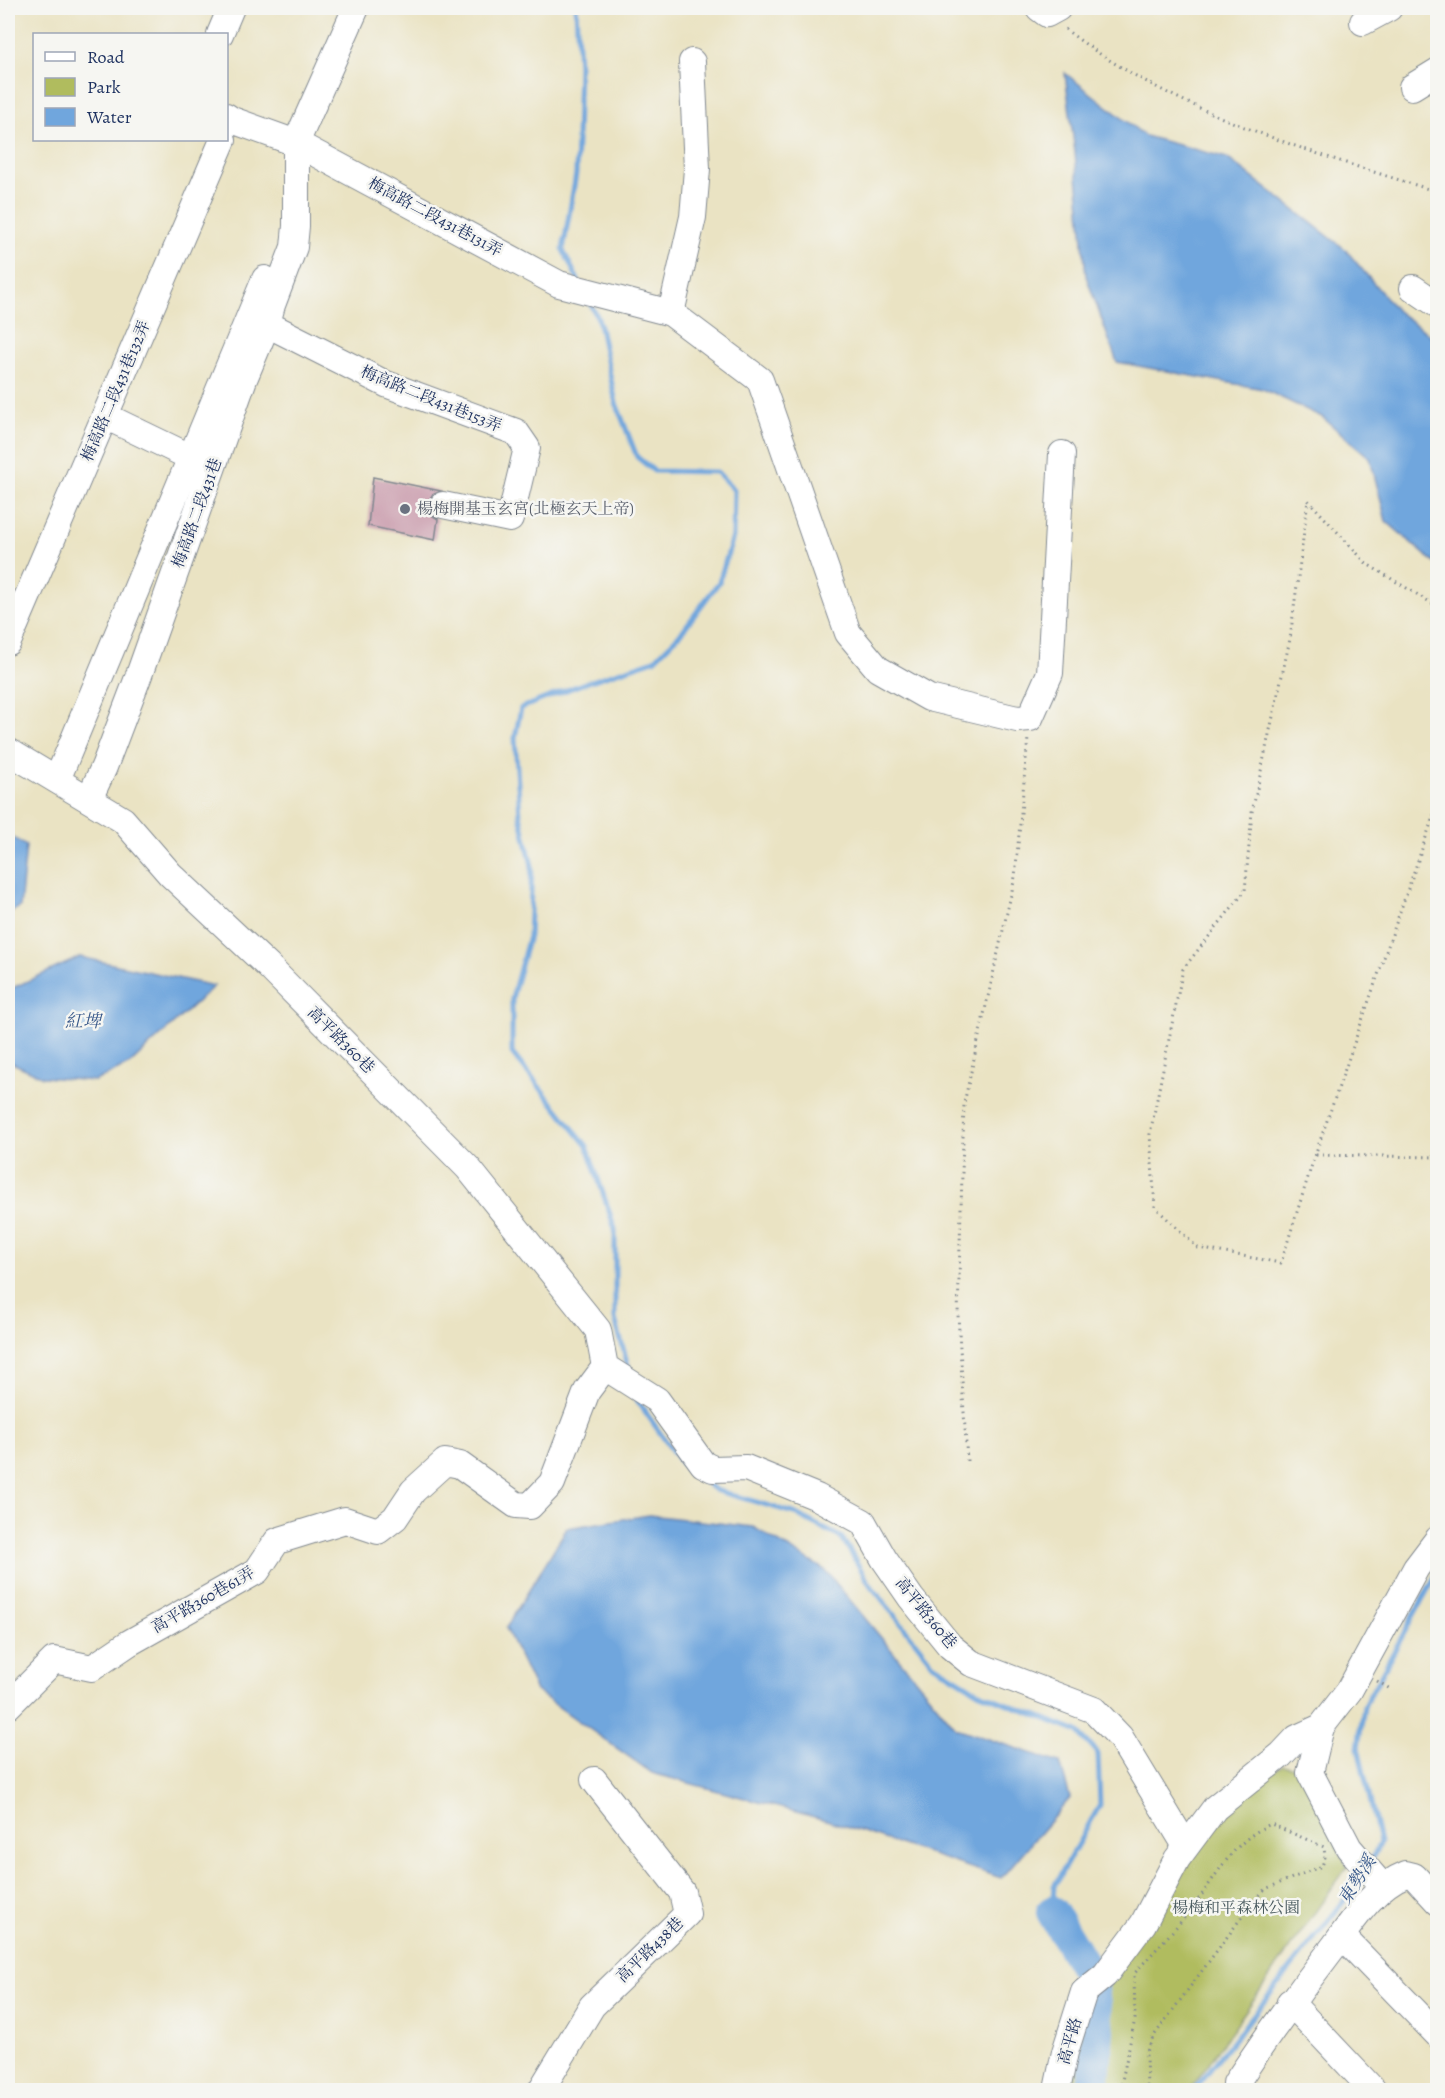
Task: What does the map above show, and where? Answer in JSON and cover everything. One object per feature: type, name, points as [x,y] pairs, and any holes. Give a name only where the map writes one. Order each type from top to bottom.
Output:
[{"type":"street","points":[[220,33],[231,8]]},
{"type":"street","name":"梅高路二段431巷","points":[[89,799],[104,767],[135,686],[244,379],[267,324],[294,247],[296,143],[356,8]]},
{"type":"street","points":[[1363,22],[1389,8]]},
{"type":"street","points":[[692,62],[698,169],[693,217],[672,313],[760,380],[848,633],[878,669],[929,698],[1017,719],[1030,718],[1050,673],[1062,454]]},
{"type":"street","points":[[1412,87],[1437,71]]},
{"type":"street","name":"梅高路二段431巷131弄","points":[[228,127],[296,143],[559,284],[672,313]]},
{"type":"street","name":"梅高路二段431巷132弄","points":[[8,642],[221,141]]},
{"type":"street","name":"梅高路二段431巷","points":[[57,780],[285,232],[296,226]]},
{"type":"street","points":[[1413,288],[1437,305]]},
{"type":"street","name":"梅高路二段431巷153弄","points":[[267,324],[386,384],[516,432],[527,448],[510,519],[443,505]]},
{"type":"street","points":[[105,416],[190,458]]},
{"type":"street","name":"高平路360巷","points":[[8,751],[123,820],[170,874],[268,966],[468,1168],[597,1330],[613,1372],[657,1400],[703,1464],[712,1469],[746,1468],[817,1497],[863,1522],[884,1559],[911,1598],[950,1646],[971,1663],[1094,1710],[1120,1737],[1186,1846]]},
{"type":"street","name":"高平路360巷61弄","points":[[8,1706],[54,1660],[92,1668],[129,1643],[257,1571],[277,1541],[345,1520],[378,1531],[395,1518],[413,1491],[445,1462],[460,1465],[516,1505],[530,1506],[552,1483],[587,1391],[613,1372]]},
{"type":"street","points":[[1310,1773],[1322,1727],[1349,1691],[1416,1568],[1437,1539]]},
{"type":"street","points":[[1186,1846],[1215,1808],[1281,1755],[1297,1738],[1322,1727]]},
{"type":"street","points":[[1281,1755],[1310,1773],[1349,1848],[1383,1887]]},
{"type":"street","name":"高平路438巷","points":[[541,2091],[592,2006],[687,1914],[682,1892],[594,1780]]},
{"type":"street","name":"高平路","points":[[1057,2091],[1065,2052],[1084,1992],[1105,1975],[1143,1924],[1163,1883],[1186,1846]]},
{"type":"street","points":[[1242,2091],[1236,2083],[1290,2002],[1350,1924],[1383,1887],[1406,1874],[1414,1876],[1437,1902]]},
{"type":"street","points":[[1342,1936],[1437,2035]]},
{"type":"street","points":[[1290,2002],[1373,2091]]},
{"type":"path","points":[[1048,10],[1069,32],[1148,84],[1307,151],[1437,192]]},
{"type":"path","points":[[1437,607],[1367,564],[1308,500],[1290,639],[1252,812],[1245,891],[1183,969],[1150,1134],[1155,1207],[1198,1248],[1281,1263],[1315,1155],[1437,803]]},
{"type":"path","points":[[967,1461],[958,1315],[963,1103],[1015,878],[1030,718]]},
{"type":"path","points":[[1315,1155],[1437,1156]]},
{"type":"path","points":[[1120,2091],[1135,2019],[1134,1974],[1192,1908],[1239,1844],[1257,1830],[1271,1824],[1324,1847],[1325,1857],[1322,1866],[1265,1889],[1153,2037],[1146,2054],[1147,2091]]},
{"type":"green space","name":"楊梅和平森林公園","points":[[1283,1765],[1306,1771],[1347,1867],[1190,2090],[1066,2090],[1087,2002],[1181,1868],[1243,1792]]},
{"type":"water","points":[[1065,73],[1145,136],[1227,158],[1345,249],[1397,311],[1437,340],[1437,565],[1386,521],[1370,458],[1322,417],[1263,389],[1117,362],[1086,276]]},
{"type":"water","points":[[8,834],[26,846],[20,907],[8,913]]},
{"type":"water","name":"紅埤","points":[[80,957],[214,986],[130,1064],[95,1081],[43,1077],[8,1061],[8,990]]},
{"type":"water","points":[[649,1515],[753,1527],[825,1570],[956,1728],[1060,1763],[1070,1798],[1001,1878],[833,1822],[652,1773],[536,1691],[506,1628],[567,1528]]},
{"type":"building","name":"楊梅開基玉玄宮(北極玄天上帝)","points":[[373,477],[441,491],[432,495],[428,503],[429,510],[438,519],[435,540],[368,526]]},
{"type":"waterway","points":[[576,8],[579,67],[576,174],[563,250],[578,280]]},
{"type":"waterway","points":[[589,302],[598,318],[616,403],[637,457],[654,471],[717,472],[734,490],[733,537],[719,582],[681,633],[654,660],[582,684],[521,708],[515,738],[520,815],[532,866],[529,936],[512,998],[512,1053],[587,1146],[615,1229],[615,1319],[630,1373]]},
{"type":"waterway","points":[[637,1400],[681,1463],[715,1490],[794,1513],[842,1538],[869,1583],[933,1664],[980,1693],[1078,1732],[1098,1754],[1100,1805],[1054,1886],[1052,1912]]},
{"type":"waterway","name":"東勢溪","points":[[1371,1861],[1380,1842],[1358,1748],[1364,1706],[1438,1571]]},
{"type":"waterway","name":"東勢溪","points":[[1197,2090],[1197,2086],[1363,1877]]},
{"type":"waterway","name":"東勢溪","points":[[1052,1912],[1092,1979],[1098,2031],[1093,2090]]},
{"type":"place","name":"楊梅開基玉玄宮(北極玄天上帝)","points":[[405,509]]}]
